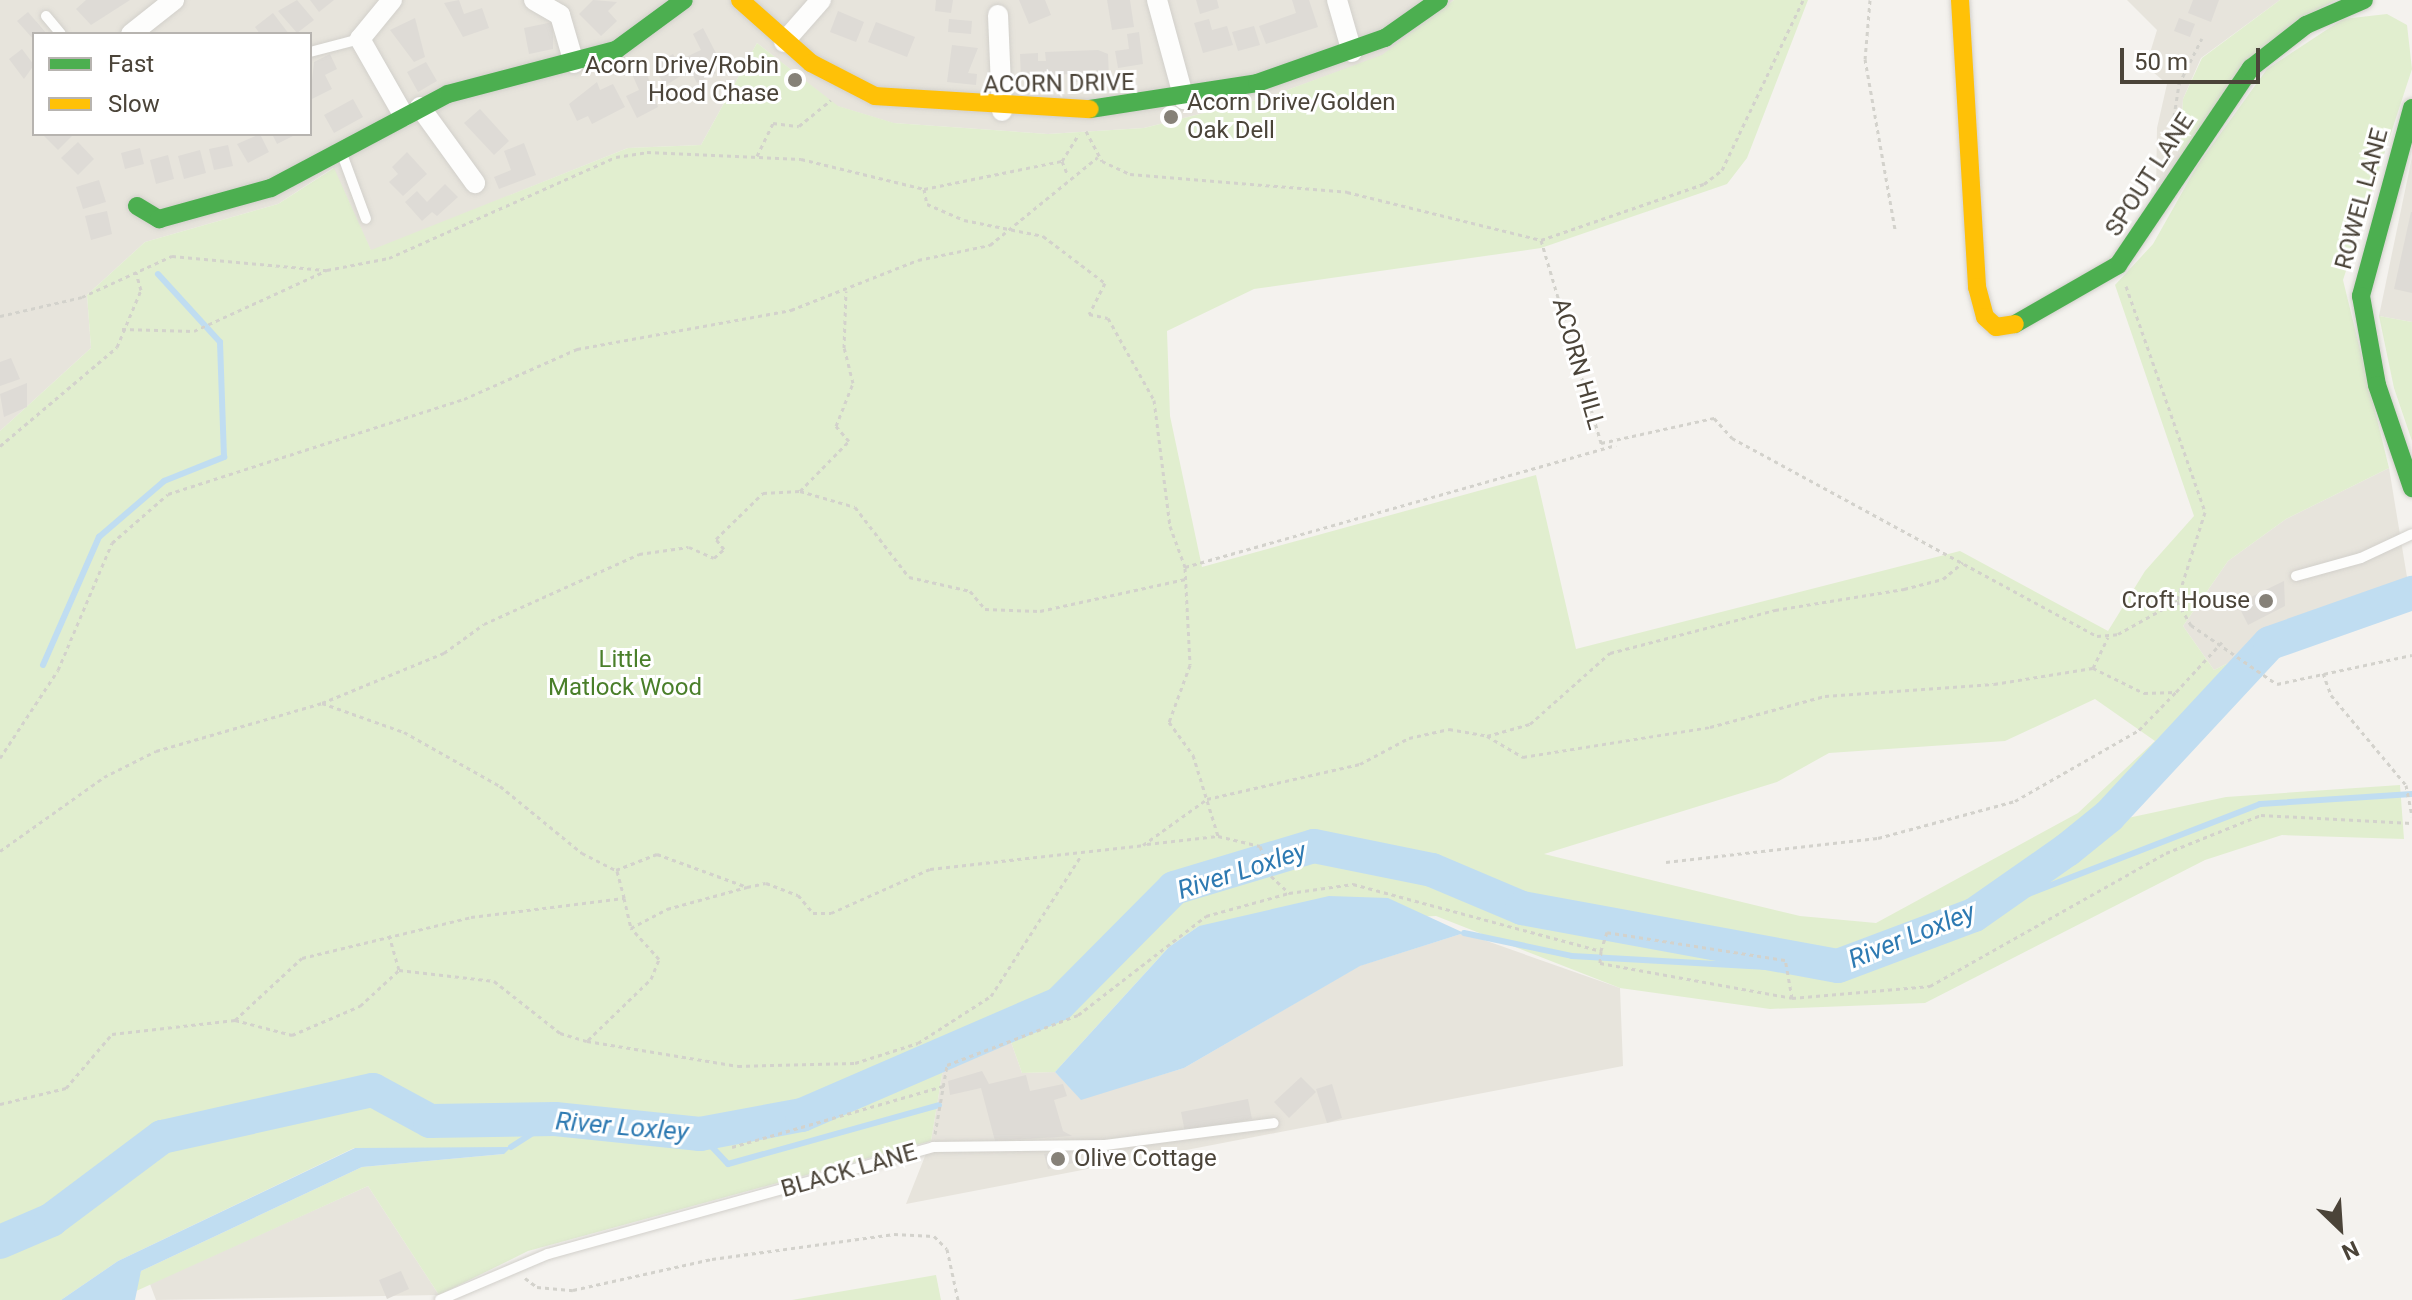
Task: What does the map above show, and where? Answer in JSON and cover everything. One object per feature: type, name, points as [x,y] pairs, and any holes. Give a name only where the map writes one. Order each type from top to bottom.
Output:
[{"type":"street","points":[[134,32],[174,0]]},
{"type":"street","points":[[392,0],[360,39],[412,112],[475,183]]},
{"type":"street","points":[[534,0],[560,15],[574,63]]},
{"type":"street","points":[[137,206],[159,219],[247,196],[412,112],[483,82],[574,63],[643,36],[684,0]]},
{"type":"street","name":"ACORN DRIVE","points":[[740,0],[784,42],[841,83],[896,101],[1002,111],[1083,111],[1184,99],[1352,52],[1439,0]]},
{"type":"street","points":[[784,42],[821,0]]},
{"type":"street","points":[[1157,0],[1184,99]]},
{"type":"street","points":[[1337,0],[1352,52]]},
{"type":"street","name":"SPOUT LANE","points":[[1960,0],[1985,317],[1996,327],[2028,322],[2118,265],[2251,68],[2306,25],[2364,0]]},
{"type":"street","points":[[998,15],[1002,111]]},
{"type":"street","name":"ROWEL LANE","points":[[2412,108],[2361,296],[2363,331],[2412,488]]},
{"type":"lane","points":[[46,16],[59,32]]},
{"type":"lane","points":[[312,51],[360,39]]},
{"type":"lane","points":[[341,150],[366,219]]},
{"type":"lane","points":[[2296,576],[2361,558],[2412,534]]},
{"type":"lane","name":"BLACK LANE","points":[[440,1300],[518,1266],[933,1147],[1105,1145],[1274,1123]]},
{"type":"path","points":[[1083,111],[1088,147],[1098,157],[1130,174],[1347,192],[1541,240],[1704,184],[1722,170],[1803,0]]},
{"type":"path","points":[[1870,0],[1865,59],[1895,229]]},
{"type":"path","points":[[2169,154],[2179,84],[2202,38]]},
{"type":"path","points":[[757,157],[773,123],[799,126],[829,105],[841,83]]},
{"type":"path","points":[[122,329],[194,331],[327,270],[414,248],[616,157],[801,159],[924,189],[1062,161],[1077,145]]},
{"type":"path","points":[[0,758],[58,670],[112,543],[168,494],[464,399],[577,349],[791,310],[846,291],[918,260],[990,245],[1008,226],[1068,177],[1098,157]]},
{"type":"path","points":[[1062,161],[1068,177]]},
{"type":"path","points":[[924,189],[927,204],[939,209],[1043,236],[1105,283],[1089,314],[1108,318],[1154,400],[1170,526],[1185,567],[1190,665],[1169,722],[1193,755],[1218,836]]},
{"type":"path","name":"ACORN HILL","points":[[1541,240],[1595,434],[1616,445],[1714,418],[1732,438],[2108,637]]},
{"type":"path","points":[[0,316],[82,297],[172,256],[327,270]]},
{"type":"path","points":[[2093,668],[2108,637],[2177,601],[2205,512],[2118,265]]},
{"type":"path","points":[[0,446],[117,347],[141,290],[136,273]]},
{"type":"path","points":[[800,491],[849,441],[836,426],[853,383],[844,348],[846,291]]},
{"type":"path","points":[[1185,567],[1616,445]]},
{"type":"path","points":[[0,851],[104,777],[156,751],[322,703],[444,653],[484,624],[639,554],[689,547],[714,558],[724,549],[716,539],[763,493],[800,491],[855,507],[909,577],[970,591],[985,609],[1040,611],[1186,579]]},
{"type":"path","points":[[1487,736],[1530,724],[1610,653],[1775,610],[1904,589],[1943,579],[1965,561]]},
{"type":"path","points":[[2177,601],[2191,625],[2222,642],[2277,684],[2412,655]]},
{"type":"path","points":[[1666,862],[1878,838],[2015,801],[2139,730],[2222,642]]},
{"type":"path","points":[[1143,845],[1207,799],[1360,764],[1409,738],[1449,729],[1487,736],[1523,757],[1737,721],[1825,696],[1994,684],[2093,668],[2144,693],[2176,692]]},
{"type":"path","points":[[2323,673],[2340,707],[2406,785],[2412,816]]},
{"type":"path","points":[[322,703],[404,732],[500,786],[582,853],[616,870],[631,928],[659,959],[651,979],[587,1041]]},
{"type":"path","points":[[1792,998],[1785,960],[1607,932],[1601,951],[1600,963],[1792,998],[1930,986],[2166,853],[2261,815],[2412,823]]},
{"type":"path","points":[[631,928],[667,909],[766,883],[798,895],[813,913],[831,913],[847,900],[930,869],[1081,856],[1218,836],[1260,846],[1271,876],[1289,893]]},
{"type":"path","points":[[616,870],[657,854],[747,887]]},
{"type":"path","points":[[0,1104],[66,1088],[112,1034],[235,1020],[292,1035],[360,1006],[399,970],[494,981],[560,1033],[587,1041],[738,1066],[855,1063],[918,1043],[991,996],[1081,856]]},
{"type":"path","points":[[933,1147],[947,1065],[1078,1015],[1206,916],[1289,893],[1353,884],[1601,951]]},
{"type":"path","points":[[235,1020],[302,958],[389,934],[624,898]]},
{"type":"path","points":[[389,934],[399,970]]},
{"type":"path","points":[[732,1147],[944,1086]]},
{"type":"path","points":[[518,1266],[537,1287],[573,1290],[712,1259],[894,1234],[934,1236],[947,1249],[958,1300]]},
{"type":"shaded area","points":[[0,0],[1454,0],[1382,56],[1268,97],[1144,128],[1048,134],[893,123],[837,106],[757,43],[701,145],[628,148],[371,251],[333,168],[278,204],[145,242],[87,295],[91,348],[0,431]]},
{"type":"shaded area","points":[[2127,0],[2280,0],[2201,58],[2183,99],[2179,166],[2156,193],[2157,128],[2167,84],[2146,66],[2157,30]]},
{"type":"shaded area","points":[[2412,157],[2412,322],[2379,316]]},
{"type":"shaded area","points":[[2389,468],[2407,577],[2214,670],[2183,626],[2228,561],[2286,519]]},
{"type":"shaded area","points":[[1464,933],[1620,988],[1623,1066],[906,1204],[931,1141],[944,1063],[1011,1042],[1022,1073],[1055,1072],[1081,1099],[1184,1068],[1359,966]]},
{"type":"shaded area","points":[[368,1186],[439,1295],[156,1300],[150,1284]]},
{"type":"green space","name":"Little Matlock Wood","points":[[1454,0],[1808,0],[1747,158],[1727,184],[1541,248],[1254,289],[1167,331],[1170,416],[1202,567],[1536,475],[1576,649],[1960,551],[2108,631],[2145,571],[2194,516],[2115,285],[2153,244],[2197,166],[2267,69],[2343,19],[2387,14],[2407,25],[2412,69],[2343,280],[2389,468],[2286,519],[2228,561],[2183,626],[2214,670],[2407,577],[2409,611],[2273,658],[2123,819],[2226,797],[2400,785],[2404,839],[2282,835],[2205,860],[1925,1003],[1770,1009],[1620,988],[1436,916],[1199,926],[1169,947],[1055,1072],[1022,1073],[1011,1042],[944,1063],[931,1141],[528,1251],[439,1295],[368,1186],[134,1292],[141,1271],[362,1167],[504,1154],[354,1148],[118,1261],[61,1300],[0,1300],[0,431],[91,348],[87,295],[145,242],[278,204],[334,168],[371,250],[628,148],[701,145],[757,43],[838,106],[894,123],[1048,134],[1144,128],[1268,97],[1382,55]],"holes":[[[2095,699],[2155,741],[2078,813],[1876,923],[1800,916],[1544,854],[1777,782],[1829,753],[2005,741]]]},
{"type":"green space","points":[[2280,0],[2336,0],[2300,19],[2179,166],[2183,99],[2202,58]]},
{"type":"green space","points":[[2379,316],[2412,322],[2412,441],[2394,388]]},
{"type":"green space","points":[[936,1275],[941,1300],[792,1300]]},
{"type":"water","points":[[1329,896],[1388,898],[1464,933],[1360,966],[1184,1068],[1081,1100],[1055,1072],[1169,947],[1199,926]]},
{"type":"water","points":[[511,1147],[504,1154],[362,1167],[141,1271],[135,1300],[61,1300],[118,1261],[355,1148]]},
{"type":"building","points":[[86,0],[130,0],[91,25],[76,9]]},
{"type":"building","points":[[297,0],[314,20],[296,32],[278,11]]},
{"type":"building","points":[[310,0],[334,0],[319,12]]},
{"type":"building","points":[[459,0],[464,14],[482,8],[489,28],[463,37],[444,3]]},
{"type":"building","points":[[593,0],[617,2],[608,11],[617,21],[601,36],[579,14]]},
{"type":"building","points":[[936,0],[953,0],[951,13],[935,11]]},
{"type":"building","points":[[1019,0],[1045,0],[1051,15],[1029,24]]},
{"type":"building","points":[[1107,0],[1130,0],[1134,27],[1112,30]]},
{"type":"building","points":[[1196,0],[1217,0],[1219,8],[1200,14]]},
{"type":"building","points":[[1292,0],[1309,0],[1318,27],[1266,44],[1259,26],[1296,13]]},
{"type":"building","points":[[2193,0],[2219,0],[2211,22],[2188,13]]},
{"type":"building","points":[[838,11],[864,22],[856,42],[830,32]]},
{"type":"building","points":[[28,12],[45,32],[32,32],[32,38],[17,21]]},
{"type":"building","points":[[273,13],[287,32],[259,32],[255,27]]},
{"type":"building","points":[[415,18],[425,57],[414,62],[390,30]]},
{"type":"building","points":[[2179,18],[2195,24],[2190,37],[2174,31]]},
{"type":"building","points":[[949,19],[972,21],[971,34],[948,32]]},
{"type":"building","points":[[1209,19],[1212,30],[1227,26],[1233,45],[1203,53],[1194,23]]},
{"type":"building","points":[[553,22],[553,49],[529,54],[524,28]]},
{"type":"building","points":[[876,22],[915,37],[907,57],[868,42]]},
{"type":"building","points":[[1254,26],[1260,45],[1238,51],[1232,32]]},
{"type":"building","points":[[703,28],[719,59],[711,63],[716,73],[697,83],[684,58],[701,50],[693,34]]},
{"type":"building","points":[[1139,32],[1143,64],[1118,68],[1115,51],[1129,49],[1127,34]]},
{"type":"building","points":[[952,45],[978,48],[968,73],[977,74],[976,85],[947,82]]},
{"type":"building","points":[[22,49],[32,62],[24,79],[9,59]]},
{"type":"building","points":[[1098,50],[1108,54],[1109,78],[1097,79],[1096,70],[1083,71],[1083,82],[1070,82],[1070,74],[1021,77],[1020,54],[1038,53],[1038,61],[1046,61],[1045,52]]},
{"type":"building","points":[[330,54],[337,69],[325,75],[332,89],[312,99],[312,81],[314,62]]},
{"type":"building","points":[[673,54],[685,73],[665,86],[653,66]]},
{"type":"building","points":[[426,62],[437,81],[418,92],[407,72]]},
{"type":"building","points":[[645,68],[658,107],[637,118],[626,96],[639,90],[632,74]]},
{"type":"building","points":[[597,82],[600,90],[613,84],[625,107],[592,124],[588,116],[577,121],[569,104]]},
{"type":"building","points":[[353,99],[363,117],[334,133],[324,115]]},
{"type":"building","points":[[480,109],[509,141],[494,155],[464,123]]},
{"type":"building","points":[[44,136],[72,136],[58,150]]},
{"type":"building","points":[[261,136],[269,152],[248,163],[237,144]]},
{"type":"building","points":[[273,136],[293,136],[277,144]]},
{"type":"building","points":[[78,142],[94,159],[78,175],[61,158]]},
{"type":"building","points":[[524,143],[536,175],[499,189],[494,177],[511,170],[504,151]]},
{"type":"building","points":[[228,145],[233,166],[214,170],[209,149]]},
{"type":"building","points":[[140,148],[144,164],[125,169],[121,153]]},
{"type":"building","points":[[200,150],[206,173],[184,179],[178,156]]},
{"type":"building","points":[[407,152],[427,174],[403,196],[389,182],[398,174],[392,167]]},
{"type":"building","points":[[168,155],[174,179],[156,184],[150,160]]},
{"type":"building","points":[[99,180],[106,202],[83,209],[76,187]]},
{"type":"building","points":[[445,184],[458,197],[437,216],[432,212],[422,221],[405,202],[417,191],[427,202]]},
{"type":"building","points":[[107,211],[112,234],[91,240],[85,216]]},
{"type":"building","points":[[2412,212],[2412,293],[2394,289]]},
{"type":"building","points":[[11,358],[20,379],[0,386],[0,362]]},
{"type":"building","points":[[27,383],[27,407],[4,417],[0,394]]},
{"type":"building","name":"Croft House","points":[[2284,581],[2285,606],[2248,625],[2240,609],[2249,598]]},
{"type":"building","points":[[982,1071],[989,1084],[1026,1075],[1030,1091],[1063,1084],[1067,1096],[1054,1100],[1063,1131],[1072,1136],[995,1141],[981,1088],[950,1095],[948,1081]]},
{"type":"building","points":[[1301,1077],[1316,1092],[1289,1118],[1274,1102]]},
{"type":"building","points":[[1332,1084],[1342,1118],[1327,1123],[1316,1089]]},
{"type":"building","points":[[1248,1099],[1252,1119],[1185,1132],[1181,1112]]},
{"type":"building","name":"Olive Cottage","points":[[1069,1149],[1073,1163],[1048,1169],[1044,1154]]},
{"type":"building","points":[[401,1271],[409,1289],[387,1299],[379,1280]]},
{"type":"waterway","points":[[43,665],[99,537],[164,481],[224,457],[220,342],[158,274]]},
{"type":"waterway","name":"River Loxley","points":[[0,1242],[51,1220],[162,1137],[373,1090],[430,1121],[555,1119],[700,1134],[802,1115],[1059,1004],[1174,888],[1314,846],[1432,870],[1522,908],[1838,966],[1974,915],[2067,850],[2109,816],[2270,643],[2412,593]]},
{"type":"waterway","points":[[1974,915],[2260,804],[2412,794]]},
{"type":"waterway","points":[[1464,933],[1572,956],[1787,968],[1803,958]]},
{"type":"waterway","points":[[700,1134],[728,1164],[939,1105]]},
{"type":"waterway","points":[[511,1147],[555,1119]]},
{"type":"traffic: fast","points":[[137,206],[159,219],[271,188],[448,94],[616,50],[684,0]]},
{"type":"traffic: fast","points":[[1090,109],[1257,83],[1385,38],[1439,0]]},
{"type":"traffic: fast","points":[[2015,324],[2118,265],[2251,68],[2306,25],[2364,0]]},
{"type":"traffic: fast","points":[[2412,108],[2361,296],[2377,385],[2412,488]]},
{"type":"traffic: slow","points":[[740,0],[811,63],[875,96],[1090,109]]},
{"type":"traffic: slow","points":[[1960,0],[1977,287],[1985,317],[1996,327],[2015,324]]},
{"type":"place","name":"Acorn Drive/Robin Hood Chase","points":[[795,80]]},
{"type":"place","name":"Acorn Drive/Golden Oak Dell","points":[[1171,117]]},
{"type":"place","name":"Croft House","points":[[2266,601]]},
{"type":"place","name":"Olive Cottage","points":[[1058,1159]]}]
